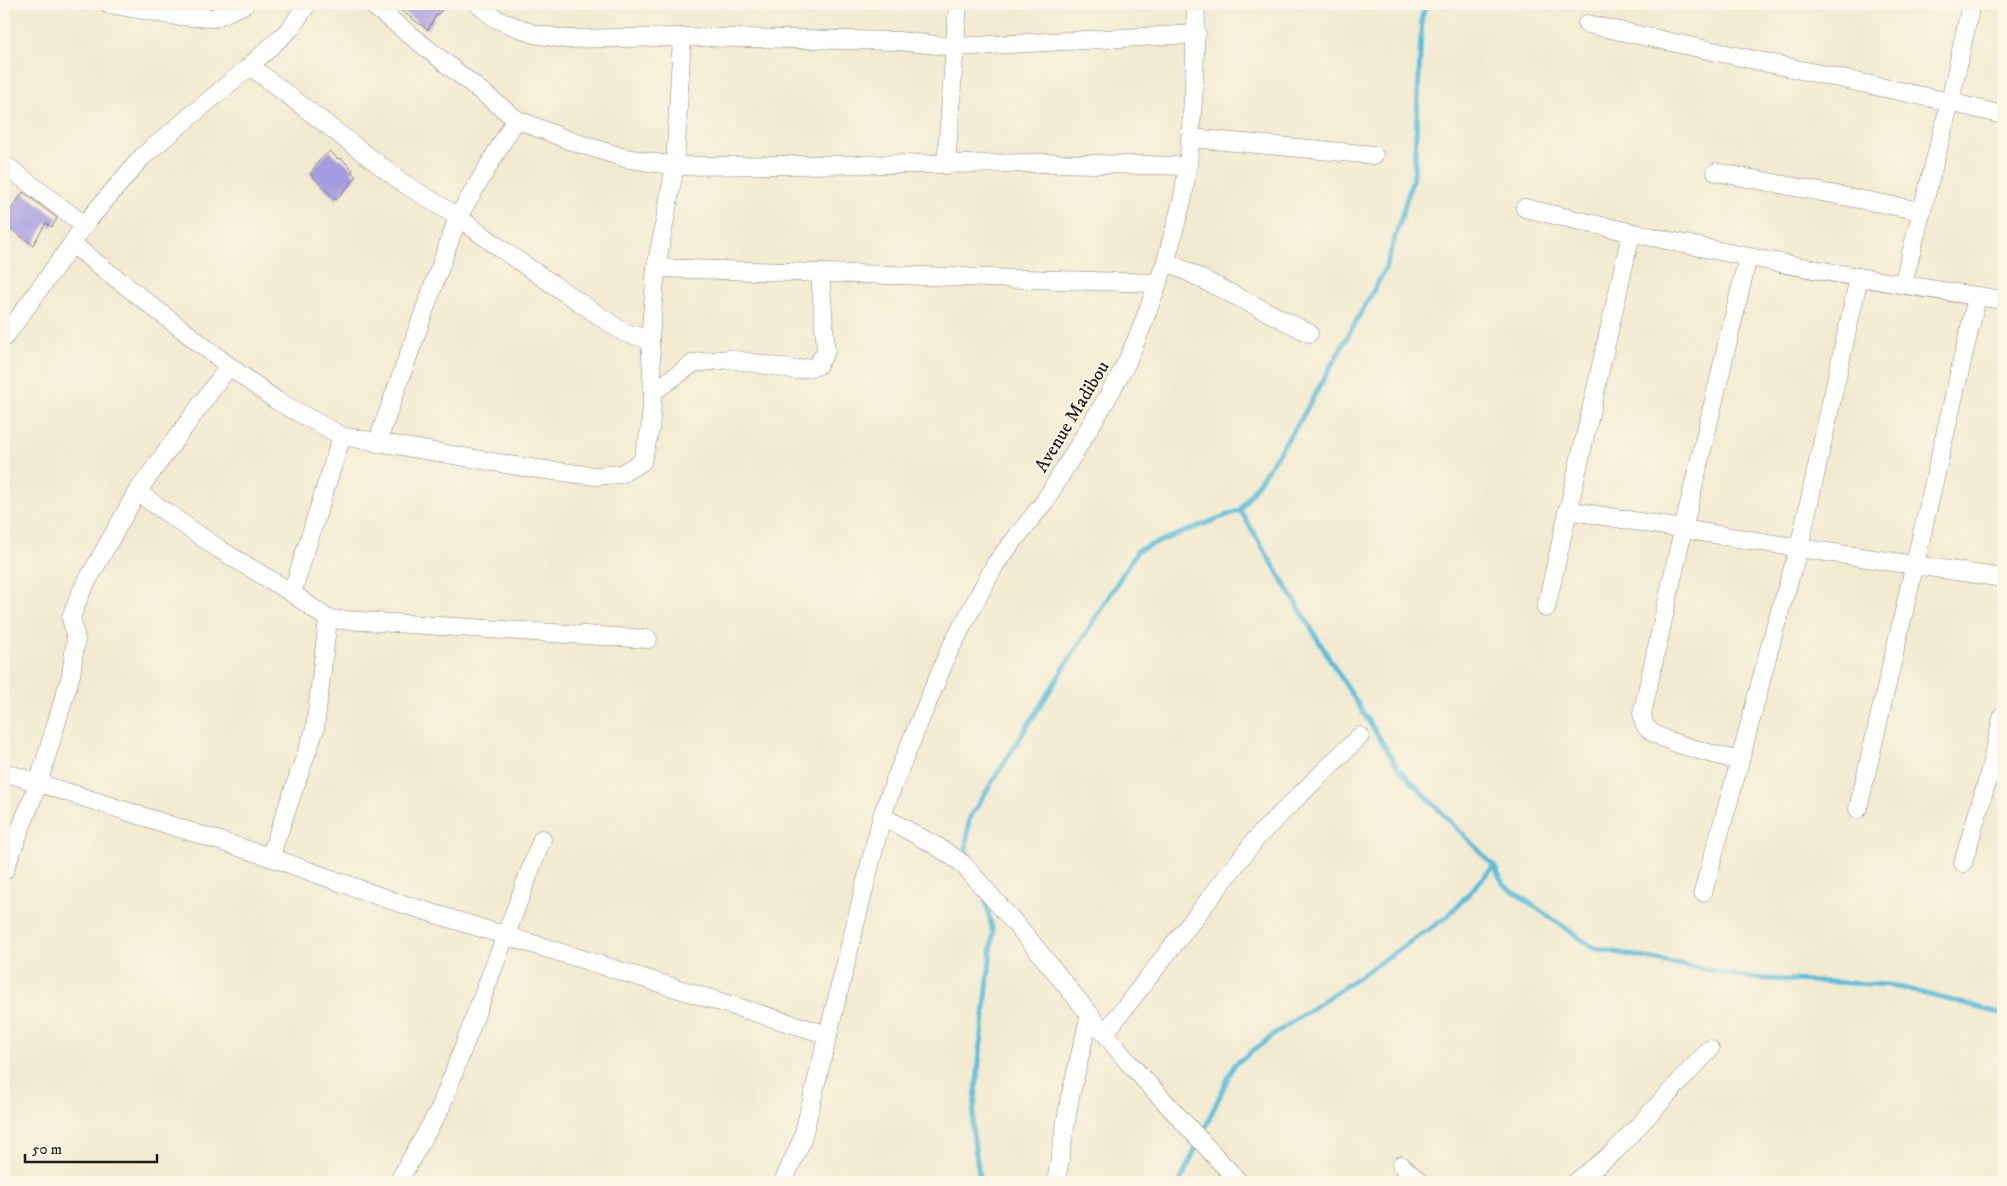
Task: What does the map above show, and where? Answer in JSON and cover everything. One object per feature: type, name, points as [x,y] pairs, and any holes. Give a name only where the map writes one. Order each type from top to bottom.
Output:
[{"type":"street","points":[[109,4],[175,16],[214,18],[245,4]]},
{"type":"street","points":[[4,338],[84,225],[142,157],[250,66],[291,28],[307,4]]},
{"type":"street","points":[[371,4],[516,119],[568,140],[625,158],[676,166],[1048,163],[1188,166]]},
{"type":"street","points":[[478,4],[496,19],[534,34],[566,39],[682,38],[899,42],[955,47],[1197,34]]},
{"type":"street","points":[[946,165],[958,4]]},
{"type":"street","name":"Avenue Madibou","points":[[783,1182],[802,1140],[882,816],[895,780],[950,651],[996,563],[1045,501],[1121,374],[1141,329],[1166,261],[1176,230],[1188,166],[1197,34],[1196,4]]},
{"type":"street","points":[[1903,284],[1950,102],[1972,4]]},
{"type":"street","points":[[1587,24],[1950,102],[2003,116]]},
{"type":"street","points":[[72,244],[229,366],[278,401],[342,436],[522,467],[595,476],[621,474],[642,462],[650,430],[653,392],[650,340],[656,268],[676,166],[682,38]]},
{"type":"street","points":[[250,66],[395,177],[458,217],[504,251],[624,332],[650,340]]},
{"type":"street","points":[[377,443],[458,217],[516,119]]},
{"type":"street","points":[[1191,138],[1374,155]]},
{"type":"street","points":[[4,164],[84,225]]},
{"type":"street","points":[[1716,172],[1921,211]]},
{"type":"street","points":[[1524,208],[1631,234],[1748,257],[2003,300]]},
{"type":"street","points":[[1546,608],[1631,234]]},
{"type":"street","points":[[1740,761],[1664,739],[1652,733],[1645,726],[1642,714],[1683,530],[1748,257]]},
{"type":"street","points":[[1166,261],[1309,333]]},
{"type":"street","points":[[656,268],[1158,283]]},
{"type":"street","points":[[653,392],[694,363],[729,359],[796,370],[817,366],[826,351],[820,273]]},
{"type":"street","points":[[1703,892],[1774,631],[1799,548],[1859,277]]},
{"type":"street","points":[[1858,809],[1977,297]]},
{"type":"street","points":[[4,871],[38,784],[70,675],[76,639],[71,618],[81,592],[137,492],[229,366]]},
{"type":"street","points":[[292,593],[342,436]]},
{"type":"street","points":[[137,492],[219,548],[292,593],[328,619],[648,640]]},
{"type":"street","points":[[1567,510],[1683,530],[2003,578]]},
{"type":"street","points":[[270,857],[315,729],[328,619]]},
{"type":"street","points":[[1963,863],[1988,778],[2003,715]]},
{"type":"street","points":[[1105,1033],[1259,835],[1360,736]]},
{"type":"street","points":[[4,772],[270,857],[390,900],[828,1035]]},
{"type":"street","points":[[882,816],[938,847],[962,863],[994,898],[1127,1061],[1238,1182]]},
{"type":"street","points":[[398,1182],[440,1109],[507,936],[542,839]]},
{"type":"street","points":[[1056,1182],[1070,1097],[1090,1014]]},
{"type":"street","points":[[1576,1182],[1615,1151],[1710,1049]]},
{"type":"street","points":[[1401,1165],[1419,1182]]},
{"type":"building","points":[[392,4],[448,4],[435,17],[428,30]]},
{"type":"building","points":[[330,151],[338,159],[341,158],[353,170],[352,172],[356,177],[336,200],[310,174],[319,161]]},
{"type":"building","points":[[23,192],[57,218],[52,227],[46,223],[33,245],[4,224],[4,220]]},
{"type":"waterway","points":[[972,864],[966,849],[969,819],[1138,550],[1240,510],[1300,421],[1385,270],[1414,175],[1422,16],[1427,4]]},
{"type":"waterway","points":[[1180,1182],[1234,1065],[1283,1028],[1447,917],[1494,866],[1399,769],[1335,668],[1240,510]]},
{"type":"waterway","points":[[1494,866],[1504,885],[1594,948],[1751,978],[1891,985],[2003,1014]]},
{"type":"waterway","points":[[980,1182],[972,1127],[993,933],[985,898]]}]
